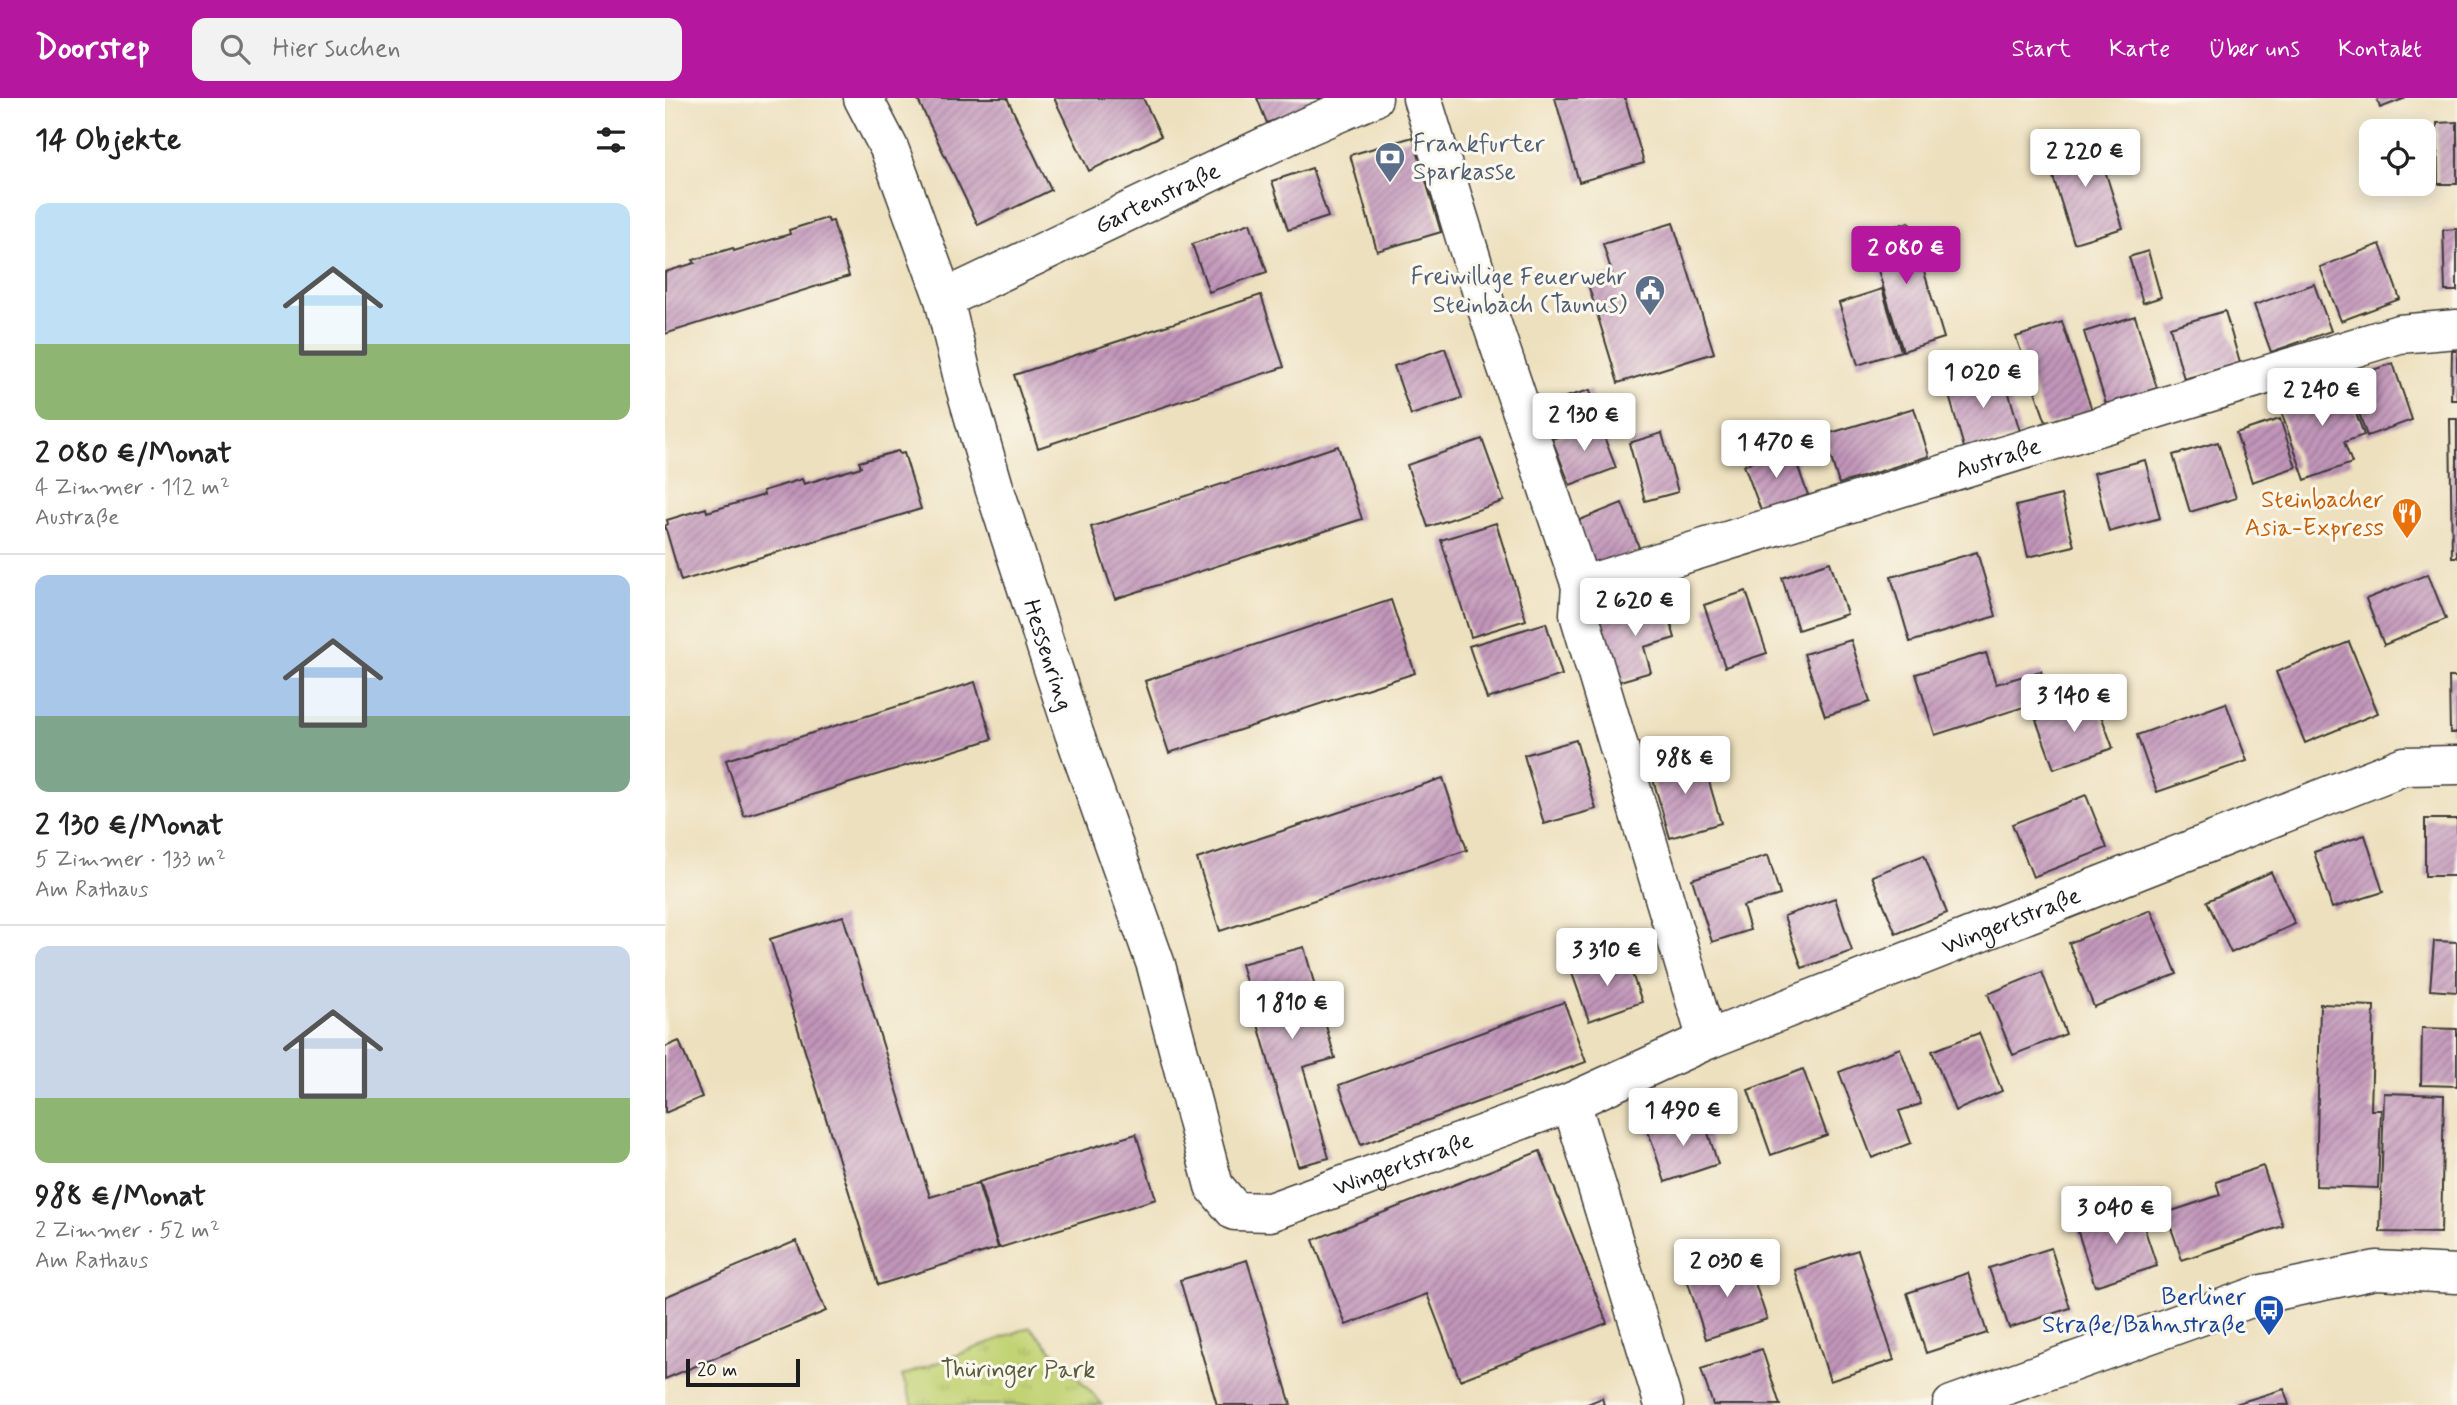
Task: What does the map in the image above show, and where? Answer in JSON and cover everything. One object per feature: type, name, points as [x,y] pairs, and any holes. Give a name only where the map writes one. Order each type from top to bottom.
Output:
[{"type":"street","name":"Hessenring","points":[[863,98],[889,148],[944,299],[965,387],[994,487],[1074,733],[1156,965],[1214,1186],[1235,1211]]},
{"type":"street","name":"Gartenstraße","points":[[944,299],[1308,126],[1373,98]]},
{"type":"street","points":[[1422,98],[1486,306],[1581,586],[1579,614],[1707,1040]]},
{"type":"street","name":"Austraße","points":[[1581,586],[2399,334],[2457,329]]},
{"type":"street","name":"Wingertstraße","points":[[1235,1211],[1270,1212],[1571,1102],[1707,1040],[2404,766],[2457,765]]},
{"type":"street","points":[[1571,1102],[1664,1405]]},
{"type":"street","points":[[1952,1405],[2262,1294],[2376,1270],[2457,1274]]},
{"type":"green space","name":"Thüringer Park","points":[[1030,1327],[1103,1405],[913,1405],[902,1376]]},
{"type":"building","points":[[917,98],[1007,98],[1051,190],[978,225]]},
{"type":"building","points":[[1054,98],[1143,98],[1161,136],[1089,171]]},
{"type":"building","points":[[1257,98],[1323,98],[1324,101],[1267,123]]},
{"type":"building","points":[[1555,98],[1625,98],[1644,163],[1579,182]]},
{"type":"building","points":[[2377,98],[2406,98],[2380,108]]},
{"type":"building","points":[[2457,122],[2457,184],[2438,184],[2437,123]]},
{"type":"building","points":[[2093,132],[2123,228],[2074,243],[2048,161],[2065,155],[2060,142]]},
{"type":"building","points":[[1413,137],[1441,232],[1377,251],[1350,155]]},
{"type":"building","points":[[1312,168],[1328,217],[1288,230],[1272,181]]},
{"type":"building","points":[[827,218],[829,222],[833,221],[849,276],[665,334],[665,272],[695,263],[693,260],[790,234],[789,230]]},
{"type":"building","points":[[1909,222],[1944,338],[1903,351],[1867,235]]},
{"type":"building","points":[[1250,223],[1267,272],[1209,292],[1192,244]]},
{"type":"building","name":"Freiwillige Feuerwehr Steinbach (Taunus)","points":[[1673,223],[1714,353],[1618,383],[1587,281],[1612,273],[1603,244]]},
{"type":"building","points":[[2457,229],[2457,291],[2445,291],[2443,230]]},
{"type":"building","points":[[2380,244],[2400,299],[2341,321],[2320,267]]},
{"type":"building","points":[[2148,251],[2161,297],[2143,303],[2129,257]]},
{"type":"building","points":[[2314,284],[2331,331],[2271,352],[2254,305]]},
{"type":"building","points":[[1882,289],[1901,351],[1858,365],[1839,303]]},
{"type":"building","points":[[1261,295],[1284,367],[1038,448],[1014,375]]},
{"type":"building","points":[[2225,311],[2240,363],[2184,379],[2170,327]]},
{"type":"building","points":[[2135,316],[2157,388],[2106,404],[2084,332]]},
{"type":"building","points":[[2062,322],[2092,410],[2047,425],[2016,337]]},
{"type":"building","points":[[1445,348],[1462,398],[1411,415],[1394,366]]},
{"type":"building","points":[[2452,351],[2457,351],[2457,400],[2451,400]]},
{"type":"building","points":[[2393,363],[2412,420],[2367,436],[2347,379]]},
{"type":"building","points":[[2002,369],[2021,435],[1965,451],[1946,385]]},
{"type":"building","points":[[2344,380],[2364,435],[2344,442],[2352,463],[2305,480],[2278,403]]},
{"type":"building","points":[[1590,390],[1598,419],[1550,433],[1542,404]]},
{"type":"building","points":[[1914,408],[1929,456],[1839,484],[1824,435]]},
{"type":"building","points":[[2280,419],[2296,467],[2252,482],[2236,433]]},
{"type":"building","points":[[2450,419],[2457,419],[2457,557],[2452,557]]},
{"type":"building","points":[[1598,421],[1616,468],[1570,485],[1552,439]]},
{"type":"building","points":[[1662,433],[1678,492],[1645,501],[1629,443]]},
{"type":"building","points":[[1482,439],[1504,501],[1428,527],[1407,465]]},
{"type":"building","points":[[2218,442],[2236,498],[2190,512],[2173,455]]},
{"type":"building","points":[[1338,446],[1362,519],[1115,599],[1091,527]]},
{"type":"building","points":[[1791,448],[1808,495],[1762,513],[1744,465]]},
{"type":"building","points":[[898,451],[900,454],[904,453],[921,509],[681,581],[665,526],[668,524],[667,520],[706,508],[707,512],[764,495],[763,491],[802,479],[804,484],[861,467],[859,462]]},
{"type":"building","points":[[2145,460],[2160,518],[2109,532],[2094,473]]},
{"type":"building","points":[[2061,495],[2074,546],[2028,557],[2016,506]]},
{"type":"building","points":[[1622,503],[1640,550],[1594,568],[1577,521]]},
{"type":"building","points":[[1496,523],[1526,620],[1471,637],[1441,540]]},
{"type":"building","points":[[1977,552],[1996,616],[1910,642],[1891,577]]},
{"type":"building","points":[[1830,562],[1847,614],[1798,630],[1782,578]]},
{"type":"building","points":[[2428,574],[2446,619],[2384,645],[2366,599]]},
{"type":"building","points":[[1746,591],[1767,653],[1725,667],[1704,605]]},
{"type":"building","points":[[1391,600],[1415,673],[1169,753],[1145,681]]},
{"type":"building","points":[[1664,600],[1675,638],[1644,647],[1651,672],[1617,682],[1599,619]]},
{"type":"building","points":[[1546,623],[1562,675],[1487,699],[1469,646]]},
{"type":"building","points":[[1851,640],[1870,702],[1825,716],[1804,654]]},
{"type":"building","points":[[2349,642],[2378,713],[2305,743],[2276,672]]},
{"type":"building","points":[[1986,653],[1996,684],[2041,671],[2049,699],[1935,735],[1916,674]]},
{"type":"building","points":[[2449,677],[2457,677],[2457,733],[2450,733]]},
{"type":"building","points":[[975,682],[992,739],[744,816],[726,760]]},
{"type":"building","points":[[2095,699],[2113,748],[2054,769],[2036,720]]},
{"type":"building","points":[[2226,703],[2247,761],[2157,792],[2137,735]]},
{"type":"building","points":[[1576,740],[1596,809],[1544,824],[1524,755]]},
{"type":"building","points":[[1701,754],[1721,823],[1670,838],[1650,769]]},
{"type":"building","points":[[1443,778],[1467,850],[1220,931],[1197,859]]},
{"type":"building","points":[[2086,795],[2107,848],[2033,877],[2012,824]]},
{"type":"building","points":[[2425,819],[2457,819],[2457,876],[2425,876]]},
{"type":"building","points":[[2365,835],[2383,892],[2332,908],[2314,852]]},
{"type":"building","points":[[1768,855],[1780,895],[1743,906],[1750,930],[1712,942],[1692,879]]},
{"type":"building","points":[[1924,855],[1947,913],[1896,934],[1872,876]]},
{"type":"building","points":[[2271,872],[2295,924],[2231,953],[2207,901]]},
{"type":"building","points":[[1835,898],[1852,951],[1802,968],[1784,916]]},
{"type":"building","points":[[2151,910],[2177,974],[2094,1007],[2069,943]]},
{"type":"building","points":[[843,916],[930,1197],[978,1183],[998,1248],[878,1285],[770,939]]},
{"type":"building","points":[[2434,941],[2457,942],[2457,992],[2430,990]]},
{"type":"building","points":[[1304,947],[1335,1058],[1303,1067],[1329,1158],[1298,1166],[1241,964]]},
{"type":"building","points":[[1625,954],[1642,1002],[1589,1021],[1572,973]]},
{"type":"building","points":[[2042,972],[2066,1034],[2013,1055],[1988,994]]},
{"type":"building","points":[[1564,1002],[1586,1062],[1361,1145],[1339,1085]]},
{"type":"building","points":[[2320,1004],[2374,1006],[2371,1110],[2381,1110],[2378,1188],[2316,1186]]},
{"type":"building","points":[[2422,1028],[2457,1029],[2457,1086],[2421,1085]]},
{"type":"building","points":[[1979,1033],[2002,1091],[1955,1111],[1932,1051]]},
{"type":"building","points":[[679,1041],[702,1097],[665,1113],[665,1047]]},
{"type":"building","points":[[1900,1048],[1921,1104],[1899,1111],[1911,1143],[1872,1158],[1839,1072]]},
{"type":"building","points":[[1803,1069],[1827,1135],[1771,1155],[1748,1090]]},
{"type":"building","points":[[2384,1093],[2444,1095],[2441,1233],[2380,1232]]},
{"type":"building","points":[[1702,1114],[1718,1164],[1665,1182],[1648,1131]]},
{"type":"building","points":[[1136,1134],[1156,1199],[999,1248],[979,1182]]},
{"type":"building","points":[[1540,1151],[1607,1323],[1460,1380],[1427,1294],[1346,1325],[1313,1240]]},
{"type":"building","points":[[2263,1166],[2283,1226],[2182,1260],[2166,1213],[2220,1195],[2216,1182]]},
{"type":"building","points":[[2137,1206],[2157,1266],[2095,1286],[2076,1226]]},
{"type":"building","points":[[796,1241],[826,1311],[665,1379],[665,1297]]},
{"type":"building","points":[[2051,1248],[2070,1308],[2009,1328],[1989,1268]]},
{"type":"building","points":[[1858,1250],[1894,1360],[1830,1381],[1795,1270]]},
{"type":"building","points":[[1747,1259],[1767,1319],[1706,1339],[1687,1279]]},
{"type":"building","points":[[1247,1260],[1291,1405],[1217,1405],[1180,1280]]},
{"type":"building","points":[[1968,1273],[1987,1333],[1926,1353],[1907,1293]]},
{"type":"building","points":[[1762,1349],[1780,1405],[1713,1405],[1701,1369]]},
{"type":"building","points":[[2284,1389],[2289,1405],[2235,1405],[2235,1404]]},
{"type":"building","points":[[1602,1398],[1604,1405],[1585,1405]]},
{"type":"place","name":"Frankfurter Sparkasse","points":[[1390,184]]},
{"type":"place","name":"Freiwillige Feuerwehr Steinbach (Taunus)","points":[[1650,317]]},
{"type":"place","name":"Steinbacher Asia-Express","points":[[2407,540]]},
{"type":"place","name":"Berliner Straße/Bahnstraße","points":[[2269,1337]]}]
